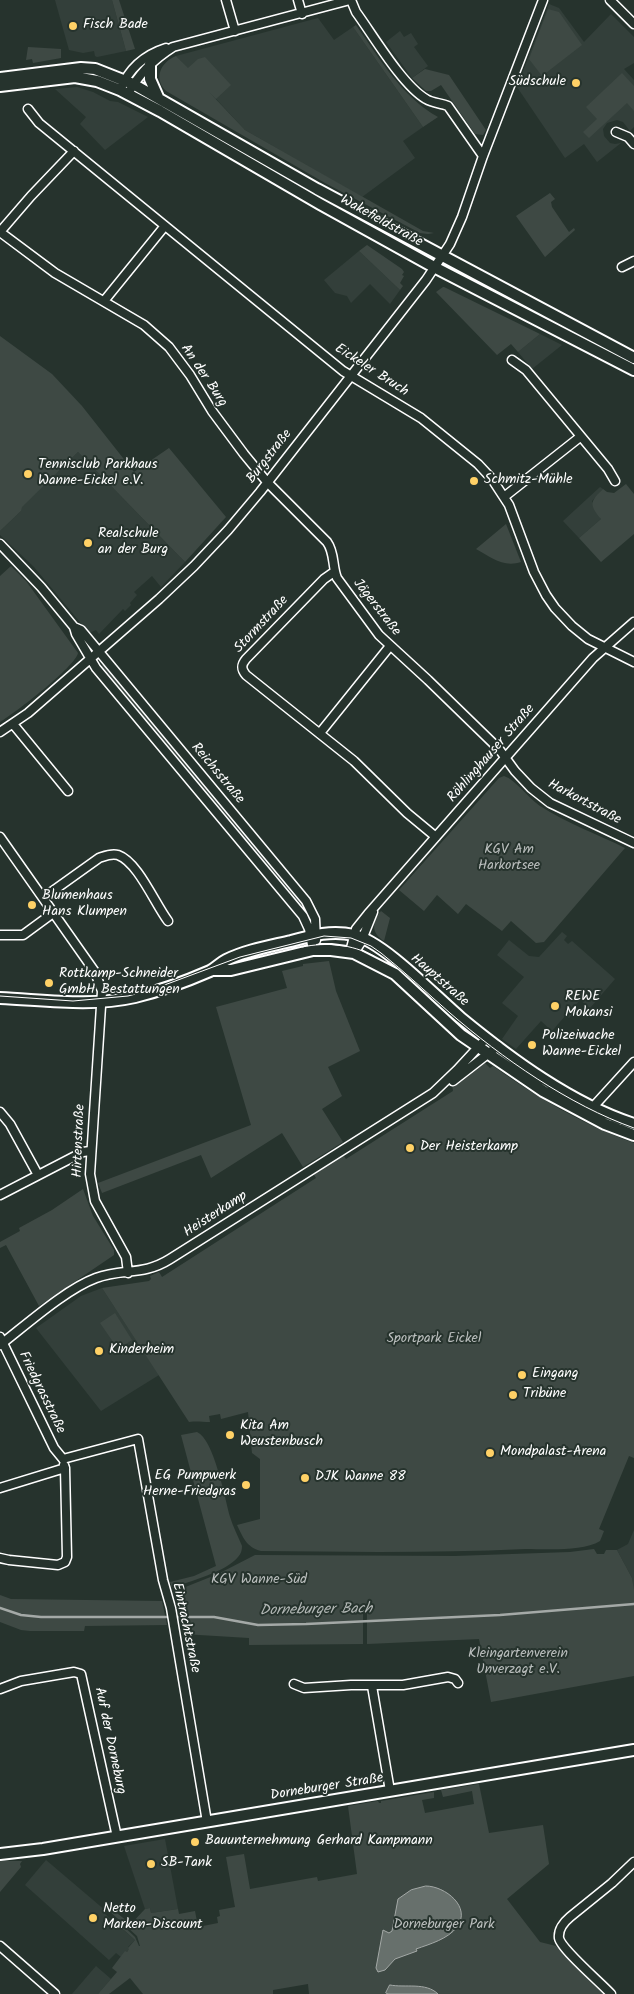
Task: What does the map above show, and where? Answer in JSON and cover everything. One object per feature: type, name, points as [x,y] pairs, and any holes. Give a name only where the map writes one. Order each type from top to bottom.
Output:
[{"type":"street","points":[[226,0],[236,31]]},
{"type":"street","points":[[298,0],[302,14]]},
{"type":"street","points":[[126,87],[141,60],[156,51],[302,14],[347,0],[408,83],[419,95],[428,101],[439,102],[448,106],[483,156]]},
{"type":"street","name":"Burgstraße","points":[[0,732],[28,713],[159,600],[194,566],[228,530],[394,322],[452,240],[542,0]]},
{"type":"street","points":[[610,0],[634,24]]},
{"type":"street","points":[[126,87],[150,64],[173,48]]},
{"type":"street","points":[[150,64],[150,79],[158,98]]},
{"type":"street","points":[[0,78],[80,68],[95,69],[126,87]]},
{"type":"street","points":[[0,86],[75,77],[126,87]]},
{"type":"street","name":"Wakefieldstraße","points":[[126,87],[158,98],[317,189],[634,358]]},
{"type":"street","name":"Wakefieldstraße","points":[[126,87],[320,204],[434,267],[634,370]]},
{"type":"street","name":"Eickeler Bruch","points":[[28,110],[39,123],[164,227],[351,375],[411,412],[450,440],[486,472],[504,497],[534,572],[546,595],[572,626],[588,639],[634,662]]},
{"type":"street","points":[[616,132],[628,137],[634,144]]},
{"type":"street","points":[[0,232],[74,151]]},
{"type":"street","points":[[104,301],[164,227]]},
{"type":"street","name":"An der Burg","points":[[0,232],[55,273],[144,325],[169,347],[190,375],[212,411],[267,482]]},
{"type":"street","points":[[622,267],[634,261]]},
{"type":"street","points":[[512,360],[526,370],[608,469],[615,481]]},
{"type":"street","points":[[504,497],[580,437]]},
{"type":"street","name":"Jägerstraße","points":[[267,482],[327,542],[333,556],[334,572],[374,630],[507,758]]},
{"type":"street","name":"Reichsstraße","points":[[0,544],[41,587],[74,627],[76,634],[96,668],[303,916],[313,934]]},
{"type":"street","name":"Stormstraße","points":[[334,572],[324,579],[242,665],[246,675],[360,766],[407,813],[436,837]]},
{"type":"street","name":"Röhlinghauser Straße","points":[[352,953],[374,908],[594,658],[634,622]]},
{"type":"street","name":"Reichsstraße","points":[[74,627],[81,630],[99,651],[306,902],[313,913],[315,950]]},
{"type":"street","points":[[320,733],[390,646]]},
{"type":"street","points":[[13,724],[68,791]]},
{"type":"street","name":"Harkortstraße","points":[[507,758],[515,771],[531,788],[550,803],[634,843]]},
{"type":"street","name":"Hirtenstraße","points":[[0,837],[99,978],[102,1002],[90,1151],[90,1174],[92,1192],[99,1209],[126,1257],[128,1273]]},
{"type":"street","points":[[42,898],[99,858],[106,855],[117,855],[128,862],[138,873],[158,908],[168,921]]},
{"type":"street","points":[[0,935],[23,935],[53,913]]},
{"type":"street","name":"Hauptstraße","points":[[0,998],[102,1002],[144,994],[212,970],[226,960],[244,953],[313,934],[330,932],[359,937],[387,953],[486,1037],[546,1079],[594,1107],[634,1124]]},
{"type":"street","name":"Hauptstraße","points":[[212,970],[231,970],[315,950],[352,953],[395,974],[457,1032],[477,1047],[564,1103],[605,1124],[634,1135]]},
{"type":"street","name":"Heisterkamp","points":[[440,1088],[486,1037]]},
{"type":"street","name":"Heisterkamp","points":[[1,1342],[93,1279],[146,1270],[167,1261],[454,1080],[498,1046]]},
{"type":"street","points":[[594,1107],[634,1062]]},
{"type":"street","points":[[0,1112],[10,1124],[38,1176]]},
{"type":"street","points":[[0,1195],[83,1152],[90,1151]]},
{"type":"street","name":"Friedgrasstraße","points":[[1,1342],[54,1448],[63,1459]]},
{"type":"street","name":"Eintrachtstraße","points":[[63,1459],[138,1439],[163,1580],[175,1628],[206,1822]]},
{"type":"street","points":[[0,1558],[58,1565],[65,1562],[67,1557],[65,1468],[63,1459]]},
{"type":"street","points":[[0,1488],[65,1468]]},
{"type":"street","name":"Auf der Dorneburg","points":[[0,1690],[21,1682],[74,1672],[81,1674],[117,1837]]},
{"type":"street","points":[[294,1684],[304,1688],[351,1685],[404,1685],[448,1677],[455,1679],[458,1683]]},
{"type":"street","points":[[372,1686],[390,1791]]},
{"type":"street","name":"Dorneburger Straße","points":[[0,1854],[117,1837],[634,1750]]},
{"type":"street","name":"Dorneburger Straße","points":[[0,1847],[24,1851]]},
{"type":"street","points":[[611,1994],[567,1950],[559,1938],[564,1922],[612,1883],[634,1862]]},
{"type":"street","points":[[0,1946],[55,1994]]},
{"type":"shaded area","points":[[55,0],[112,0],[126,51],[97,57],[94,51],[83,53],[69,50]]},
{"type":"shaded area","name":"Südschule","points":[[549,4],[559,8],[584,42],[611,14],[634,37],[634,63],[624,69],[634,80],[634,127],[630,131],[623,122],[617,120],[607,123],[603,129],[604,136],[610,143],[621,143],[597,162],[584,144],[565,158],[517,87]]},
{"type":"shaded area","points":[[318,18],[334,40],[353,27],[423,127],[403,141],[415,158],[362,197],[245,130],[176,56]]},
{"type":"shaded area","points":[[400,31],[404,37],[411,33],[418,44],[414,47],[428,66],[412,78],[386,42]]},
{"type":"shaded area","points":[[77,87],[93,92],[110,101],[118,102],[148,117],[105,150],[80,124],[86,117],[55,89]]},
{"type":"shaded area","points":[[359,251],[400,290],[390,304],[370,284],[351,303],[347,296],[335,293],[324,280]]},
{"type":"shaded area","points":[[540,334],[562,345],[532,369],[518,352]]},
{"type":"shaded area","name":"Realschule an der Burg","points":[[78,452],[185,562],[161,587],[152,576],[134,592],[137,595],[130,603],[131,605],[125,611],[123,609],[99,634],[96,630],[89,633],[34,567],[0,535],[0,531],[21,511],[21,507]]},
{"type":"shaded area","points":[[600,487],[603,489],[592,501],[601,519],[579,538],[563,521]]},
{"type":"shaded area","points":[[562,932],[567,936],[564,940],[568,944],[572,941],[615,979],[590,1008],[580,1000],[571,1010],[573,1013],[569,1018],[566,1015],[552,1031],[541,1021],[516,1049],[502,1039],[518,1016],[502,1003],[524,977],[497,955],[509,940],[529,956],[539,957]]},
{"type":"shaded area","name":"Kinderheim","points":[[102,1288],[159,1375],[101,1411],[36,1328],[81,1296]]},
{"type":"shaded area","points":[[634,1530],[633,1590],[632,1578],[617,1550],[628,1544]]},
{"type":"shaded area","points":[[165,1839],[178,1909],[151,1913],[150,1908],[145,1909],[124,1846]]},
{"type":"shaded area","points":[[46,1860],[106,1911],[104,1913],[135,1940],[128,1947],[130,1949],[121,1957],[116,1953],[109,1960],[25,1885]]},
{"type":"shaded area","points":[[426,1886],[448,1894],[459,1905],[461,1919],[457,1927],[444,1938],[395,1959],[385,1970],[378,1972],[376,1968],[383,1930],[389,1933],[392,1931],[398,1899],[411,1890]]},
{"type":"shaded area","points":[[96,1966],[111,1979],[98,1994],[72,1994]]},
{"type":"shaded area","points":[[390,1985],[428,1988],[438,1994],[388,1994],[386,1993]]},
{"type":"green space","points":[[112,0],[119,0],[135,49],[126,51]]},
{"type":"green space","points":[[548,9],[559,12],[582,45],[542,76],[529,59]]},
{"type":"green space","points":[[356,25],[402,88],[413,99],[438,117],[423,127],[353,27]]},
{"type":"green space","points":[[28,47],[61,49],[61,58],[33,63],[32,59],[26,60]]},
{"type":"green space","points":[[176,56],[188,68],[198,59],[205,57],[231,85],[216,99],[209,92],[245,130],[423,231],[434,233],[420,233],[325,183],[166,91],[160,81],[160,71],[166,62]]},
{"type":"green space","points":[[425,69],[449,75],[486,130],[483,135],[475,134],[441,85],[431,91],[426,91],[412,78]]},
{"type":"green space","points":[[622,73],[634,86],[634,111],[627,103],[589,138],[583,132],[597,119],[586,107]]},
{"type":"green space","points":[[550,193],[555,199],[551,202],[552,207],[569,232],[574,228],[575,230],[545,257],[516,216]]},
{"type":"green space","points":[[367,245],[402,269],[404,272],[402,275],[404,276],[400,283],[403,286],[400,290],[359,251]]},
{"type":"green space","points":[[443,287],[540,334],[518,352],[511,344],[497,355],[436,292]]},
{"type":"green space","points":[[0,336],[52,374],[82,406],[134,472],[169,448],[226,517],[185,562],[78,452],[0,531]]},
{"type":"green space","points":[[626,484],[634,494],[634,534],[601,562],[579,538],[601,519],[594,510],[593,500],[603,489],[614,493]]},
{"type":"green space","points":[[506,524],[521,562],[503,563],[476,549]]},
{"type":"green space","points":[[11,566],[26,581],[78,653],[56,679],[0,722],[0,576]]},
{"type":"green space","points":[[104,664],[304,903],[311,920],[307,918],[99,668]]},
{"type":"green space","name":"KGV Am Harkortsee","points":[[504,776],[513,781],[536,803],[550,812],[625,848],[544,942],[536,943],[511,921],[502,931],[466,904],[458,914],[437,895],[424,911],[399,890],[499,778]]},
{"type":"green space","points":[[381,911],[390,918],[384,941],[377,934],[374,927]]},
{"type":"green space","points":[[329,961],[336,991],[360,1051],[328,1067],[342,1096],[322,1109],[343,1142],[303,1167],[282,1133],[211,1178],[201,1155],[102,1193],[98,1183],[251,1125],[216,1007],[287,988],[282,971],[303,966],[303,964]]},
{"type":"green space","name":"Sportpark Eickel","points":[[484,1062],[490,1068],[493,1066],[527,1089],[578,1119],[634,1143],[634,1458],[629,1456],[599,1529],[604,1531],[600,1541],[584,1547],[563,1549],[393,1552],[261,1551],[256,1549],[246,1541],[237,1525],[260,1519],[260,1459],[252,1453],[248,1412],[221,1419],[220,1414],[209,1416],[210,1422],[189,1422],[102,1288],[149,1281],[151,1279],[150,1276],[159,1272],[162,1277],[316,1178],[313,1173],[342,1154],[346,1159],[453,1091],[452,1084]]},
{"type":"green space","points":[[83,1189],[93,1216],[114,1250],[114,1255],[39,1306],[6,1245],[0,1248],[0,1242],[20,1231],[19,1228],[52,1210]]},
{"type":"green space","points":[[115,1313],[132,1340],[118,1349],[100,1323]]},
{"type":"green space","name":"KGV Wanne-Süd","points":[[197,1432],[203,1437],[214,1457],[230,1517],[242,1549],[238,1557],[225,1567],[172,1588],[170,1582],[194,1576],[216,1566],[181,1435]]},
{"type":"green space","name":"Kleingartenverein Unverzagt e.V.","points":[[594,1549],[597,1554],[604,1554],[606,1550],[617,1550],[632,1578],[634,1590],[634,1676],[491,1702],[479,1639],[367,1644],[367,1606],[363,1607],[363,1644],[249,1645],[249,1638],[183,1634],[173,1592],[218,1574],[255,1555],[455,1556],[570,1552]]},
{"type":"green space","points":[[0,1595],[11,1599],[162,1601],[167,1625],[85,1626],[84,1631],[21,1630],[0,1622]]},
{"type":"green space","name":"Dorneburger Park","points":[[479,1784],[489,1833],[543,1825],[549,1864],[507,1899],[540,1942],[556,1946],[604,1994],[309,1994],[308,1984],[273,1990],[273,1994],[143,1994],[130,1978],[109,1994],[98,1994],[117,1972],[112,1968],[135,1940],[116,1923],[118,1921],[135,1937],[140,1946],[137,1936],[107,1909],[109,1907],[131,1924],[145,1909],[150,1908],[151,1913],[178,1909],[179,1914],[195,1911],[198,1927],[218,1923],[219,1910],[235,1907],[226,1857],[244,1854],[250,1889],[317,1877],[318,1881],[357,1874],[348,1806],[378,1801],[381,1803],[381,1801],[434,1792],[434,1798],[422,1800],[425,1813],[474,1804],[472,1791],[443,1797],[441,1790]]},
{"type":"green space","points":[[0,1861],[22,1861],[21,1867],[0,1892]]},
{"type":"waterway","name":"Dorneburger Bach","points":[[0,1608],[21,1615],[41,1617],[214,1617],[258,1625],[500,1615],[634,1604]]},
{"type":"tram line","points":[[0,996],[73,1001],[128,996],[151,990],[240,957],[324,936],[351,938],[371,946],[381,953],[470,1030],[537,1079],[585,1107],[634,1128]]},
{"type":"tram line","points":[[302,947],[339,945],[357,949],[374,956]]},
{"type":"place","name":"Fisch Bade","points":[[73,26]]},
{"type":"place","name":"Südschule","points":[[576,83]]},
{"type":"place","name":"Tennisclub Parkhaus Wanne-Eickel e.V.","points":[[28,474]]},
{"type":"place","name":"Schmitz-Mühle","points":[[474,481]]},
{"type":"place","name":"Realschule an der Burg","points":[[88,543]]},
{"type":"place","name":"Blumenhaus Hans Klumpen","points":[[32,905]]},
{"type":"place","name":"Rottkamp-Schneider GmbH Bestattungen","points":[[49,983]]},
{"type":"place","name":"REWE Mokansi","points":[[555,1006]]},
{"type":"place","name":"Polizeiwache Wanne-Eickel","points":[[532,1045]]},
{"type":"place","name":"Der Heisterkamp","points":[[410,1148]]},
{"type":"place","name":"Kinderheim","points":[[99,1351]]},
{"type":"place","name":"Eingang","points":[[522,1375]]},
{"type":"place","name":"Tribüne","points":[[513,1395]]},
{"type":"place","name":"Kita Am Weustenbusch","points":[[230,1435]]},
{"type":"place","name":"Mondpalast-Arena","points":[[490,1453]]},
{"type":"place","name":"DJK Wanne 88","points":[[305,1478]]},
{"type":"place","name":"EG Pumpwerk Herne-Friedgras","points":[[246,1485]]},
{"type":"place","name":"Bauunternehmung Gerhard Kampmann","points":[[195,1842]]},
{"type":"place","name":"SB-Tank","points":[[151,1864]]},
{"type":"place","name":"Netto Marken-Discount","points":[[93,1918]]}]
